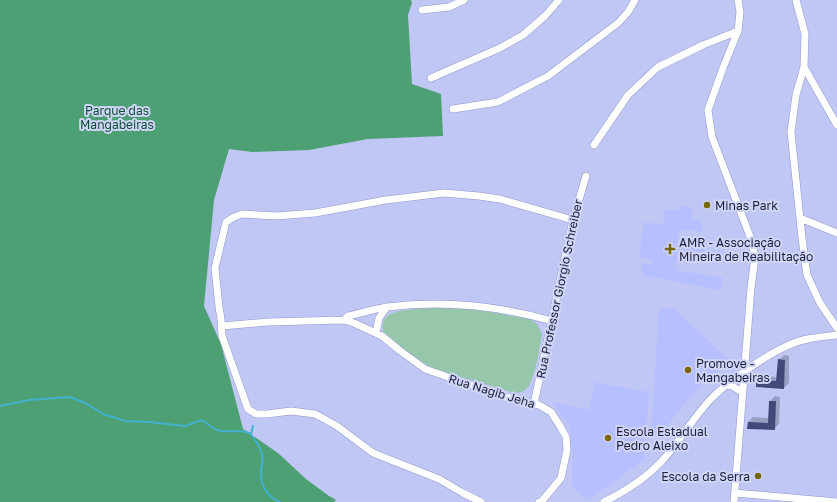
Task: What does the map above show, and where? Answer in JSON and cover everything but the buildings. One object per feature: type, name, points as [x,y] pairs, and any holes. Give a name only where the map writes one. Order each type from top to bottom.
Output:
[{"type":"street","points":[[422,10],[450,7],[464,0]]},
{"type":"street","points":[[431,78],[500,48],[523,35],[545,16],[559,0]]},
{"type":"street","points":[[453,109],[498,102],[548,76],[618,23],[628,12],[635,0]]},
{"type":"street","points":[[734,502],[742,392],[755,257],[751,239],[712,137],[708,110],[738,31],[740,12],[738,0]]},
{"type":"street","points":[[796,0],[804,34],[804,68],[796,96],[791,132],[807,275],[820,303],[837,328]]},
{"type":"street","points":[[594,145],[628,95],[658,67],[702,45],[738,31]]},
{"type":"street","points":[[804,68],[837,125]]},
{"type":"street","name":"Rua Professor Giorgio Schreiber","points":[[534,404],[573,220],[586,176]]},
{"type":"street","points":[[482,502],[439,479],[373,453],[337,426],[315,414],[291,411],[256,414],[248,409],[222,336],[215,268],[226,222],[234,216],[242,214],[276,216],[315,213],[386,200],[444,193],[500,199],[573,220]]},
{"type":"street","points":[[800,218],[837,233]]},
{"type":"street","name":"Rua Nagib Jeha","points":[[344,320],[348,316],[387,307],[433,304],[477,306],[526,314],[552,321]]},
{"type":"street","points":[[376,333],[379,318],[387,307]]},
{"type":"street","name":"Rua Nagib Jeha","points":[[222,326],[268,322],[344,320],[376,333],[425,369],[505,397],[539,405],[551,412],[560,426],[566,438],[567,450],[561,478],[542,501],[539,502]]},
{"type":"street","points":[[604,502],[623,492],[661,462],[709,402],[744,372],[790,344],[810,338],[837,335]]},
{"type":"street","points":[[727,385],[742,392]]},
{"type":"street","points":[[735,493],[837,502]]},
{"type":"shaded area","name":"AMR - Associação Mineira de Reabilitação","points":[[679,205],[693,208],[691,219],[702,221],[701,232],[679,229],[677,245],[727,253],[726,260],[678,253],[675,270],[723,278],[720,290],[642,275],[641,263],[651,265],[652,259],[639,257],[644,222],[663,225],[665,209],[678,211]]},
{"type":"shaded area","name":"Promove - Mangabeiras","points":[[673,308],[732,363],[708,378],[683,405],[660,436],[651,435],[659,309]]},
{"type":"shaded area","name":"Escola Estadual Pedro Aleixo","points":[[595,382],[649,392],[644,460],[588,500],[572,485],[572,451],[569,425],[552,402],[588,410]]},
{"type":"green space","name":"Parque das Mangabeiras","points":[[0,0],[411,0],[412,3],[408,15],[412,84],[441,94],[443,136],[368,139],[309,150],[252,152],[229,149],[214,200],[204,306],[221,344],[243,429],[278,453],[306,479],[336,500],[334,502],[0,502]]},
{"type":"green space","points":[[446,308],[478,310],[530,319],[537,324],[542,334],[539,354],[531,383],[528,387],[521,392],[514,393],[432,368],[413,356],[383,332],[384,320],[389,315],[394,313],[416,309]]},
{"type":"waterway","points":[[0,406],[29,400],[70,397],[85,403],[103,414],[125,421],[185,426],[202,420],[217,430],[241,431],[249,433],[257,442],[261,450],[261,475],[265,490],[271,497],[280,502]]},
{"type":"waterway","points":[[251,434],[253,426]]},
{"type":"place","name":"Minas Park","points":[[707,205]]},
{"type":"place","name":"AMR - Associação Mineira de Reabilitação","points":[[670,249]]},
{"type":"place","name":"Promove - Mangabeiras","points":[[688,370]]},
{"type":"place","name":"Escola Estadual Pedro Aleixo","points":[[608,438]]},
{"type":"place","name":"Escola da Serra","points":[[758,476]]}]
